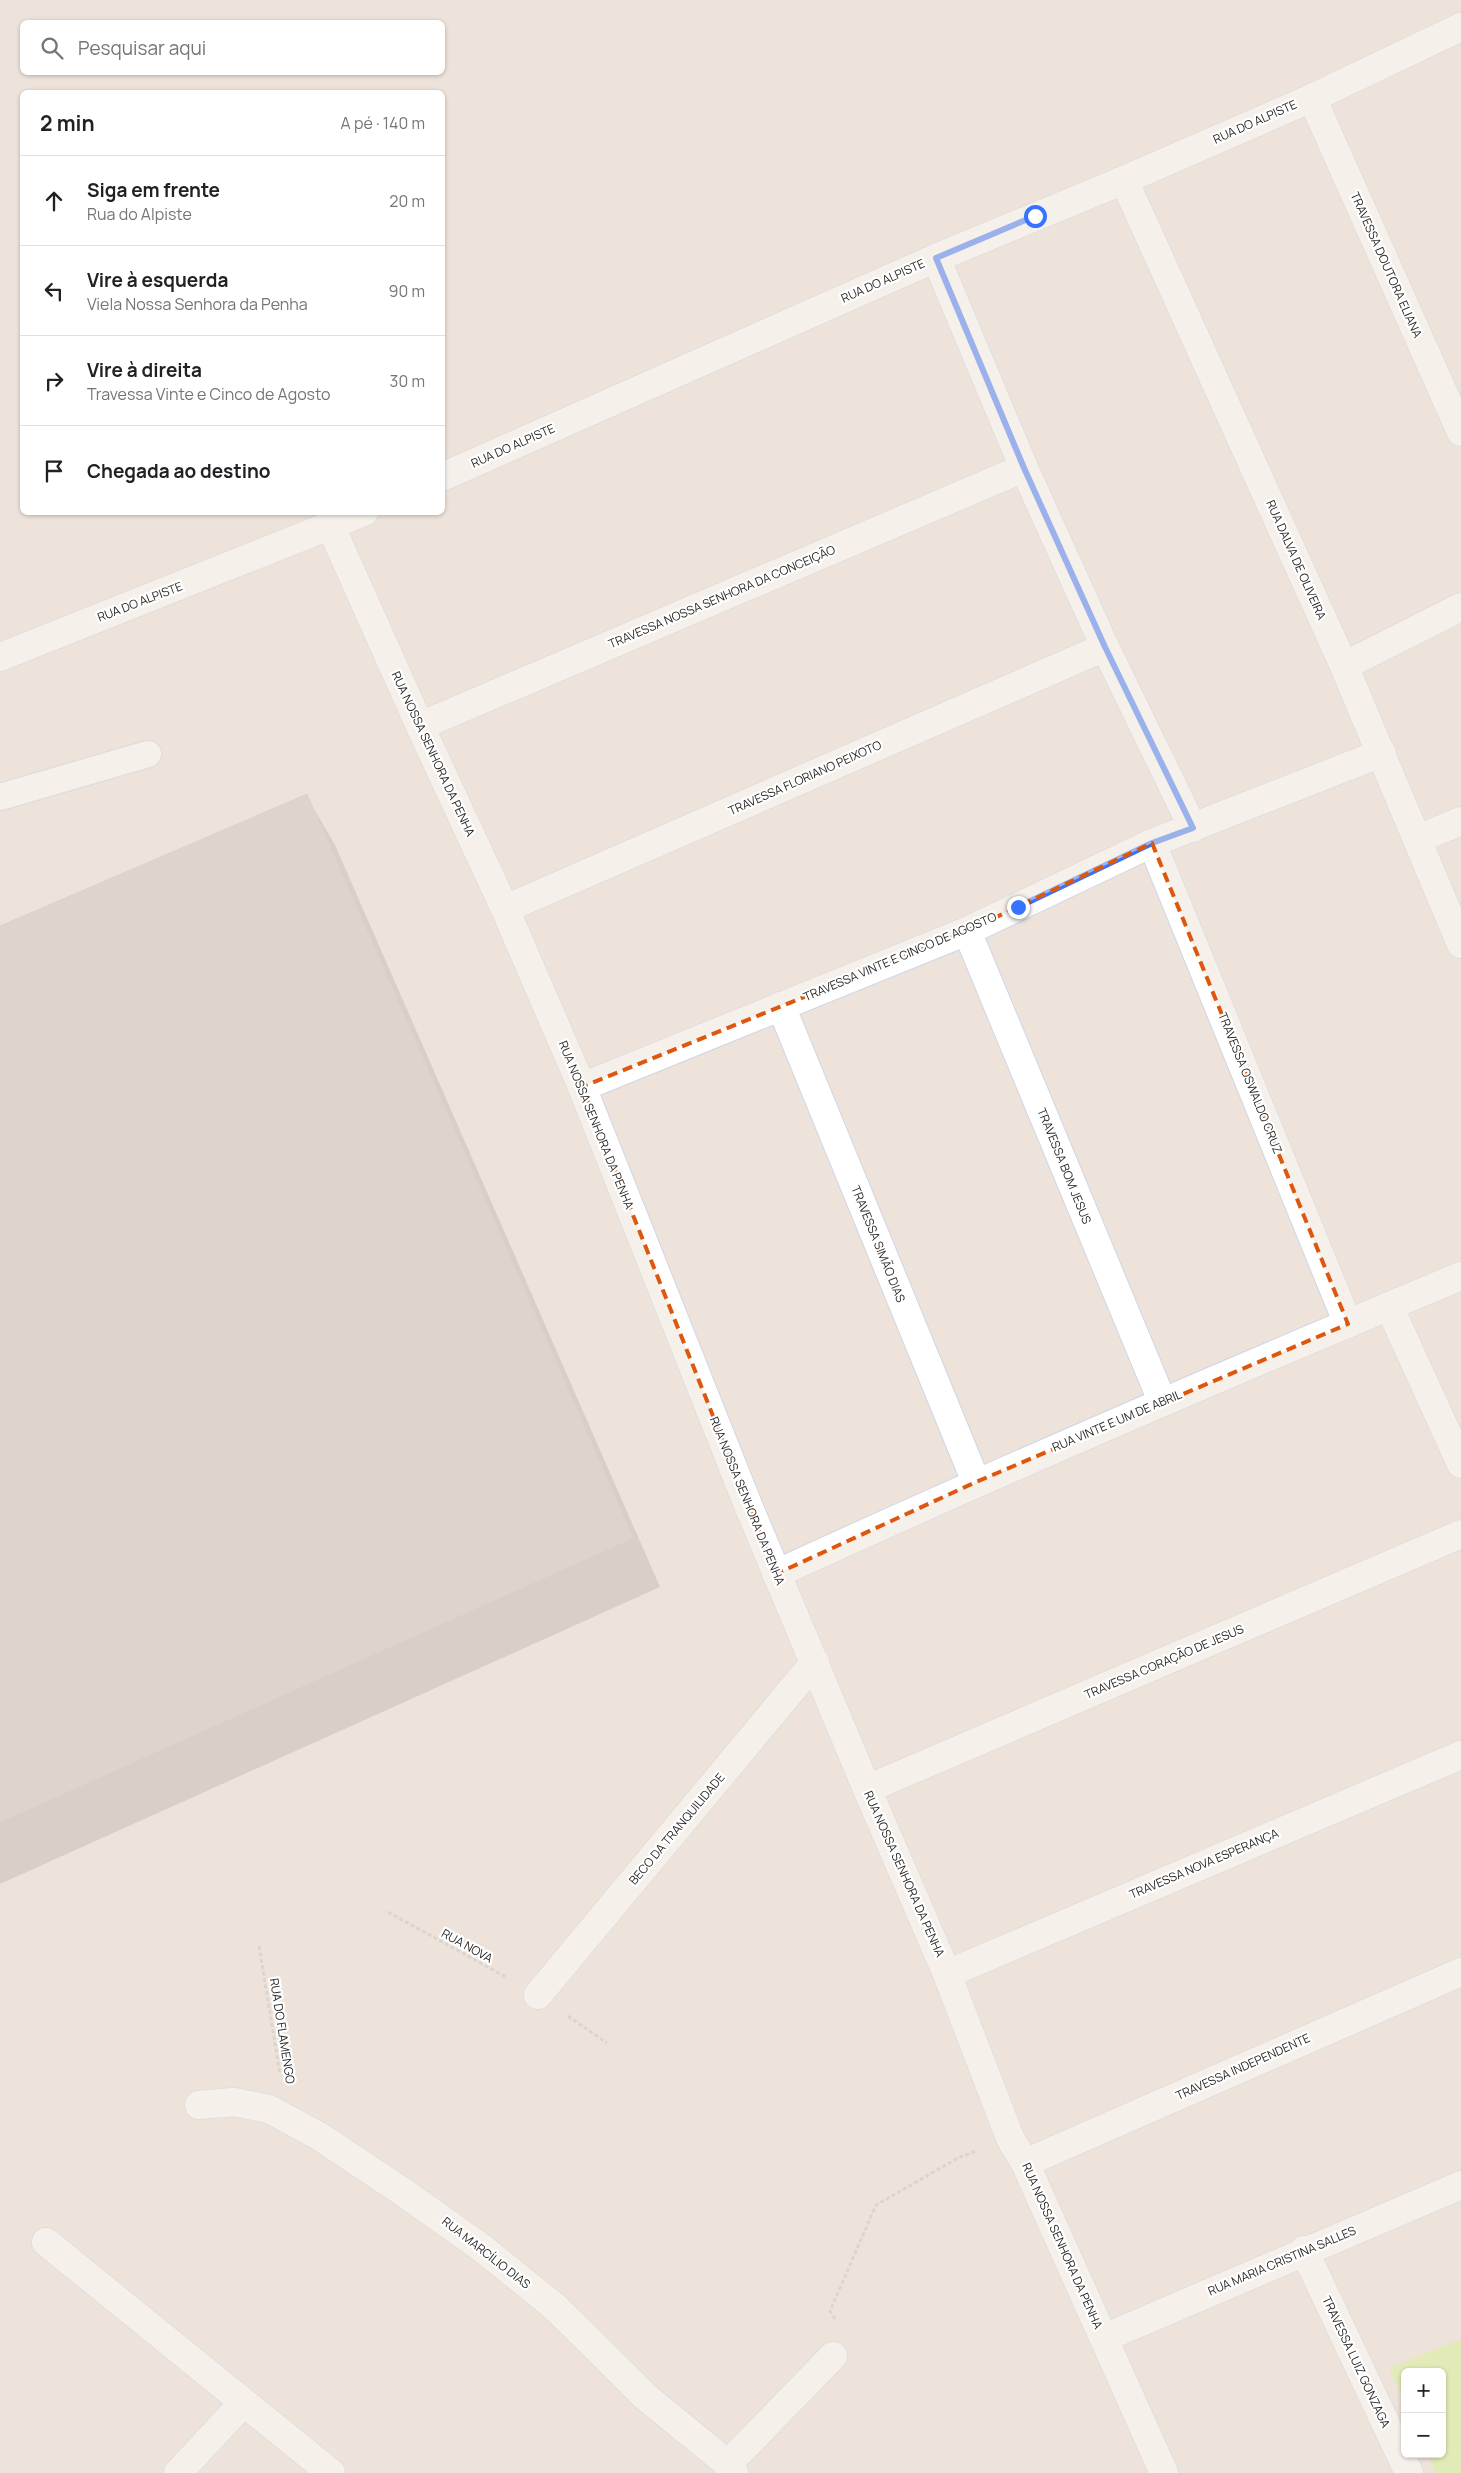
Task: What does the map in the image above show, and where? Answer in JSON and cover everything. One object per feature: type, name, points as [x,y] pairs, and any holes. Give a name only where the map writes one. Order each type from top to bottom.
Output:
[{"type":"street","name":"RUA DO ALPISTE","points":[[445,476],[936,258],[1124,180],[1312,98],[1461,27]]},
{"type":"street","name":"TRAVESSA DOUTORA ELIANA","points":[[1312,98],[1461,432]]},
{"type":"street","name":"RUA DALVA DE OLIVEIRA","points":[[1124,180],[1344,666],[1461,944]]},
{"type":"street","points":[[936,258],[1024,468],[1105,647],[1193,828]]},
{"type":"street","name":"TRAVESSA NOSSA SENHORA DA CONCEIÇÃO","points":[[420,726],[1024,468]]},
{"type":"street","name":"RUA DO ALPISTE","points":[[0,657],[332,527],[358,515]]},
{"type":"street","name":"RUA NOSSA SENHORA DA PENHA","points":[[332,527],[420,726],[505,910],[582,1087],[776,1574],[947,1974],[1010,2138],[1025,2163],[1164,2473]]},
{"type":"street","points":[[1344,666],[1461,607]]},
{"type":"street","name":"TRAVESSA FLORIANO PEIXOTO","points":[[505,910],[1105,647]]},
{"type":"street","name":"TRAVESSA VINTE E CINCO DE AGOSTO","points":[[582,1087],[967,931],[1152,843],[1382,753]]},
{"type":"street","points":[[1418,839],[1461,821]]},
{"type":"street","name":"TRAVESSA OSWALDO CRUZ","points":[[1152,843],[1348,1324]]},
{"type":"street","name":"TRAVESSA BOM JESUS","points":[[967,931],[1162,1401]]},
{"type":"street","name":"TRAVESSA SIMÃO DIAS","points":[[780,1006],[976,1482]]},
{"type":"street","name":"RUA VINTE E UM DE ABRIL","points":[[776,1574],[976,1482],[1162,1401],[1461,1276]]},
{"type":"street","points":[[1389,1306],[1461,1464]]},
{"type":"street","name":"TRAVESSA CORAÇÃO DE JESUS","points":[[867,1789],[1461,1534]]},
{"type":"street","name":"BECO DA TRANQUILIDADE","points":[[538,1995],[815,1662]]},
{"type":"street","name":"TRAVESSA NOVA ESPERANÇA","points":[[947,1974],[1461,1754]]},
{"type":"street","name":"TRAVESSA INDEPENDENTE","points":[[1025,2163],[1461,1972]]},
{"type":"street","name":"RUA MARCÍLIO DIAS","points":[[199,2104],[234,2102],[269,2109],[319,2136],[380,2176],[482,2248],[555,2307],[647,2398],[731,2468]]},
{"type":"street","name":"RUA MARIA CRISTINA SALLES","points":[[1104,2338],[1304,2250],[1461,2185]]},
{"type":"street","points":[[46,2242],[331,2473]]},
{"type":"street","name":"TRAVESSA LUIZ GONZAGA","points":[[1304,2250],[1408,2473]]},
{"type":"street","points":[[731,2468],[833,2356]]},
{"type":"street","points":[[178,2473],[243,2403]]},
{"type":"lane","points":[[0,797],[148,754]]},
{"type":"path","name":"RUA NOVA","points":[[388,1912],[538,1995],[607,2043]]},
{"type":"path","name":"RUA DO FLAMENGO","points":[[259,1946],[288,2119]]},
{"type":"path","points":[[833,2356],[843,2333],[830,2311],[876,2205],[958,2158],[1010,2138]]},
{"type":"highlighted area","points":[[1152,843],[1348,1324],[976,1482],[776,1574],[582,1087],[967,931]]},
{"type":"green space","points":[[1461,2339],[1461,2473],[1435,2473],[1429,2458],[1446,2458],[1446,2368],[1401,2368],[1401,2394],[1389,2368]]},
{"type":"building","points":[[307,794],[633,1538],[0,1822],[0,926]]},
{"type":"route","points":[[1018,907],[1152,843],[1193,828],[1105,647],[1024,468],[936,258],[1035,216]]}]
